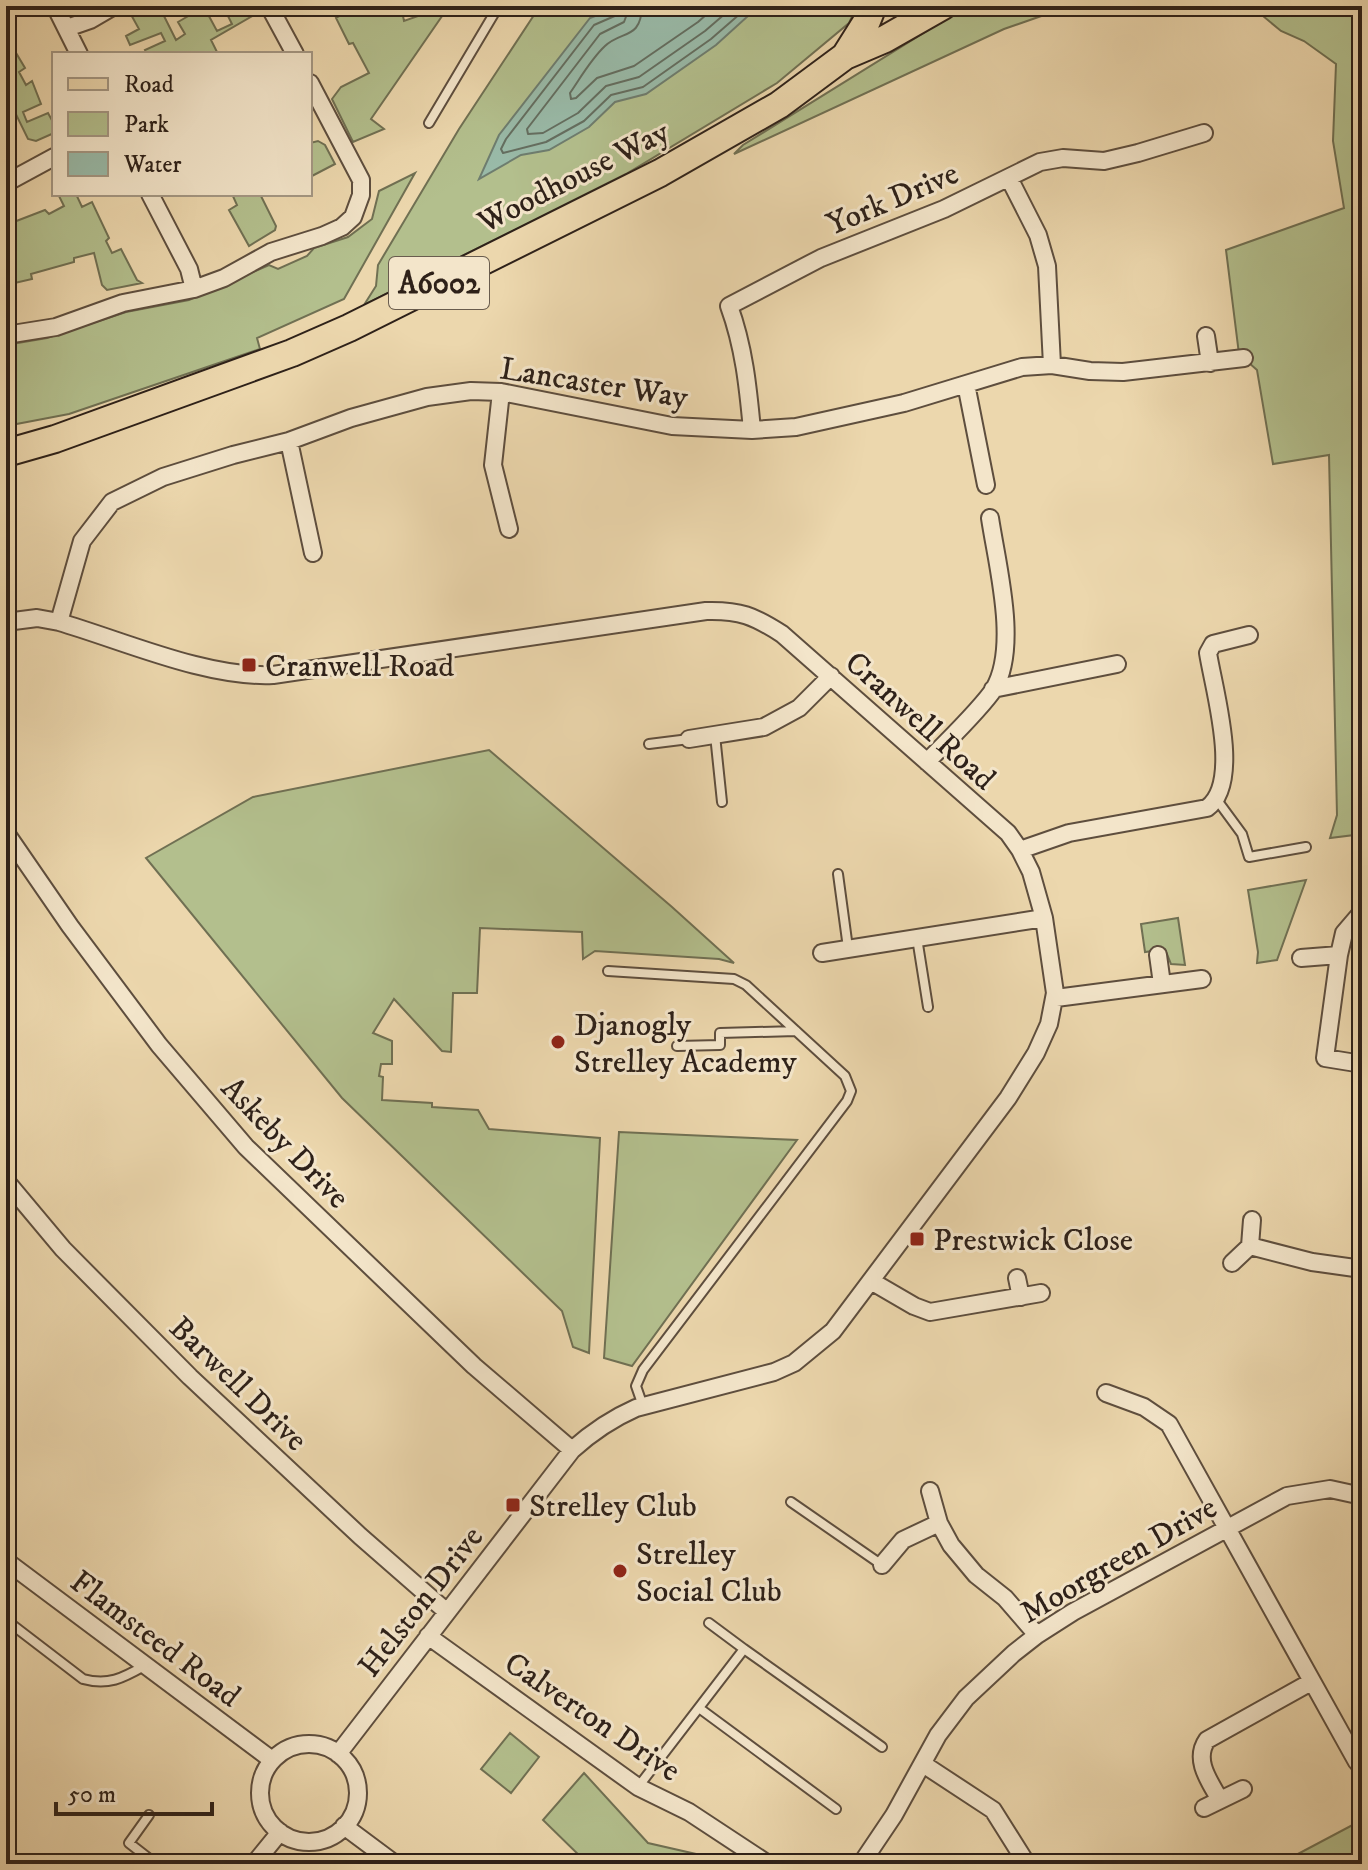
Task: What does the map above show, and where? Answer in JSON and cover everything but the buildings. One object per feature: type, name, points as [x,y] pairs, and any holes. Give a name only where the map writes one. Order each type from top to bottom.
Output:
[{"type":"main road","name":"Woodhouse Way","points":[[845,56],[873,6]]},
{"type":"main road","name":"Woodhouse Way","points":[[6,453],[55,439],[292,353],[349,328],[660,173],[779,105],[845,56],[885,39],[943,6]]},
{"type":"street","points":[[55,6],[78,52]]},
{"type":"street","points":[[67,28],[90,20],[114,6]]},
{"type":"street","points":[[269,6],[294,52]]},
{"type":"street","points":[[6,335],[56,327],[123,303],[194,289],[224,278],[271,252],[342,227],[353,217],[357,208],[361,180],[312,87]]},
{"type":"street","name":"York Drive","points":[[752,430],[747,368],[729,306],[821,258],[944,209],[1040,162],[1063,158],[1104,161],[1204,133]]},
{"type":"street","points":[[6,183],[52,158]]},
{"type":"street","points":[[1009,178],[1038,235],[1047,266],[1052,365]]},
{"type":"street","points":[[151,196],[189,269],[194,289]]},
{"type":"street","points":[[1206,336],[1210,363]]},
{"type":"street","name":"Lancaster Way","points":[[59,622],[82,541],[112,502],[163,477],[427,397],[471,391],[501,392],[672,426],[752,430],[796,427],[904,403],[1022,367],[1052,365],[1123,372],[1244,358]]},
{"type":"street","points":[[966,384],[986,485]]},
{"type":"street","points":[[501,392],[493,465],[509,529]]},
{"type":"street","points":[[289,441],[313,553]]},
{"type":"street","points":[[927,762],[993,689],[1002,669],[1005,620],[990,518]]},
{"type":"street","name":"Cranwell Road","points":[[6,622],[37,618],[59,622],[206,668],[252,676],[706,611],[728,610],[752,615],[782,634],[1008,833],[1020,850],[1037,889],[1054,972],[1056,998],[1049,1024],[1022,1078],[833,1331],[794,1363],[774,1372],[643,1406],[615,1418]]},
{"type":"street","points":[[1020,850],[1069,833],[1207,808],[1217,800],[1224,781],[1226,762],[1208,653],[1213,644],[1249,635]]},
{"type":"street","points":[[993,689],[1117,664]]},
{"type":"street","points":[[689,739],[764,727],[799,708],[831,676]]},
{"type":"street","name":"Askeby Drive","points":[[6,833],[70,926],[159,1045],[246,1147],[474,1366],[572,1450]]},
{"type":"street","points":[[1360,914],[1344,933],[1325,1058],[1362,1064]]},
{"type":"street","points":[[822,953],[1044,918]]},
{"type":"street","points":[[1158,955],[1162,984]]},
{"type":"street","points":[[1301,958],[1339,955]]},
{"type":"street","points":[[1056,998],[1202,979]]},
{"type":"street","name":"Barwell Drive","points":[[6,1181],[12,1200],[190,1377],[360,1536],[447,1612]]},
{"type":"street","points":[[1232,1263],[1250,1246],[1252,1220]]},
{"type":"street","points":[[1250,1246],[1312,1262],[1362,1269]]},
{"type":"street","points":[[1017,1278],[1021,1297]]},
{"type":"street","points":[[871,1281],[930,1312],[1041,1293]]},
{"type":"street","points":[[1106,1393],[1144,1407],[1169,1424],[1357,1762]]},
{"type":"street","name":"Helston Drive","points":[[338,1754],[572,1450],[615,1418]]},
{"type":"street","name":"Moorgreen Drive","points":[[861,1864],[874,1847],[938,1735],[966,1698],[1037,1635],[1287,1496],[1330,1489],[1362,1496]]},
{"type":"street","points":[[930,1491],[939,1523],[951,1545],[976,1575],[1005,1598],[1037,1635]]},
{"type":"street","points":[[882,1565],[903,1540],[939,1523]]},
{"type":"street","name":"Flamsteed Road","points":[[6,1561],[272,1760]]},
{"type":"street","name":"Calverton Drive","points":[[428,1636],[638,1787],[689,1812],[768,1864]]},
{"type":"street","points":[[1220,1800],[1201,1761],[1201,1749],[1207,1740],[1311,1682]]},
{"type":"street","points":[[309,1744],[338,1754],[353,1772],[357,1795],[351,1817],[344,1826],[330,1837],[313,1842],[295,1840],[280,1832],[266,1817],[260,1797],[264,1773],[272,1760],[295,1746],[309,1744]]},
{"type":"street","points":[[923,1764],[993,1810],[1027,1864]]},
{"type":"street","points":[[1204,1808],[1243,1789]]},
{"type":"street","points":[[344,1826],[395,1864]]},
{"type":"street","points":[[254,1864],[280,1832]]},
{"type":"lane","points":[[429,123],[497,9],[479,6]]},
{"type":"lane","points":[[715,735],[722,802]]},
{"type":"lane","points":[[649,744],[689,739]]},
{"type":"lane","points":[[1217,800],[1242,834],[1249,857],[1306,847]]},
{"type":"lane","points":[[838,874],[849,949]]},
{"type":"lane","points":[[917,938],[928,1007]]},
{"type":"lane","points":[[608,971],[734,979],[746,985],[845,1076],[851,1091],[847,1101],[643,1370],[636,1386],[643,1406]]},
{"type":"lane","points":[[677,1046],[720,1045],[720,1033],[797,1031]]},
{"type":"lane","points":[[791,1502],[882,1565]]},
{"type":"lane","points":[[6,1620],[83,1679],[118,1681],[144,1665]]},
{"type":"lane","points":[[709,1623],[882,1747]]},
{"type":"lane","points":[[638,1787],[744,1649]]},
{"type":"lane","points":[[699,1708],[836,1809]]},
{"type":"lane","points":[[149,1815],[129,1843],[156,1864]]},
{"type":"green space","points":[[130,6],[159,6],[176,40],[185,34],[178,22],[204,7],[217,31],[232,24],[223,6],[252,6],[254,15],[211,40],[217,52],[146,52],[165,41],[161,33],[130,45],[126,36],[139,29],[129,11]]},
{"type":"green space","points":[[337,6],[401,6],[404,21],[424,14],[423,11],[433,6],[449,6],[371,119],[384,129],[353,142],[332,99],[341,87],[369,73],[336,18],[341,15]]},
{"type":"green space","points":[[540,6],[857,6],[849,23],[777,83],[626,174],[364,305],[376,286],[378,265],[459,129]]},
{"type":"green space","points":[[967,6],[1070,6],[1004,29],[734,154],[743,145]]},
{"type":"green space","points":[[1251,6],[1362,6],[1362,834],[1330,838],[1337,815],[1329,455],[1273,464],[1257,370],[1239,354],[1226,250],[1344,208],[1333,141],[1336,64],[1304,41],[1281,31]]},
{"type":"green space","points":[[6,36],[25,68],[19,72],[26,85],[32,81],[41,104],[23,112],[27,122],[48,113],[52,120],[52,134],[36,141],[28,139],[6,94]]},
{"type":"green space","points":[[318,141],[325,145],[335,164],[312,176],[312,142]]},
{"type":"green space","points":[[415,173],[344,299],[257,338],[260,349],[69,414],[6,426],[6,345],[47,338],[126,312],[189,300],[269,265],[278,269],[307,256],[314,248],[348,237],[372,219],[379,191]]},
{"type":"green space","points":[[59,196],[77,196],[82,207],[92,202],[109,238],[106,241],[112,253],[121,249],[137,280],[142,283],[107,290],[102,285],[94,253],[31,274],[32,279],[6,285],[6,225],[45,210],[49,214],[64,206]]},
{"type":"green space","points":[[233,196],[261,196],[276,226],[275,230],[249,246],[229,210],[237,205]]},
{"type":"green space","points":[[489,750],[734,963],[719,959],[595,951],[583,959],[582,932],[480,928],[477,993],[453,993],[451,1052],[442,1051],[394,999],[373,1033],[392,1041],[392,1064],[381,1064],[382,1100],[478,1110],[489,1129],[600,1138],[589,1353],[573,1347],[562,1311],[342,1098],[146,858],[253,797]]},
{"type":"green space","points":[[1306,880],[1277,960],[1257,963],[1248,890]]},
{"type":"green space","points":[[1178,918],[1185,965],[1171,964],[1165,949],[1145,952],[1141,924]]},
{"type":"green space","points":[[619,1132],[797,1140],[632,1366],[604,1358]]},
{"type":"green space","points":[[510,1733],[539,1757],[511,1793],[481,1769]]},
{"type":"green space","points":[[584,1773],[648,1843],[696,1854],[709,1864],[588,1864],[543,1820]]},
{"type":"green space","points":[[1362,1820],[1362,1864],[1279,1864]]},
{"type":"water","points":[[621,6],[759,6],[716,45],[646,94],[615,102],[589,127],[549,150],[521,155],[479,179],[499,135],[590,18]]},
{"type":"place","name":"Cranwell Road","points":[[249,665]]},
{"type":"place","name":"Djanogly Strelley Academy","points":[[558,1042]]},
{"type":"place","name":"Prestwick Close","points":[[917,1239]]},
{"type":"place","name":"Strelley Club","points":[[513,1505]]},
{"type":"place","name":"Strelley Social Club","points":[[620,1571]]}]
